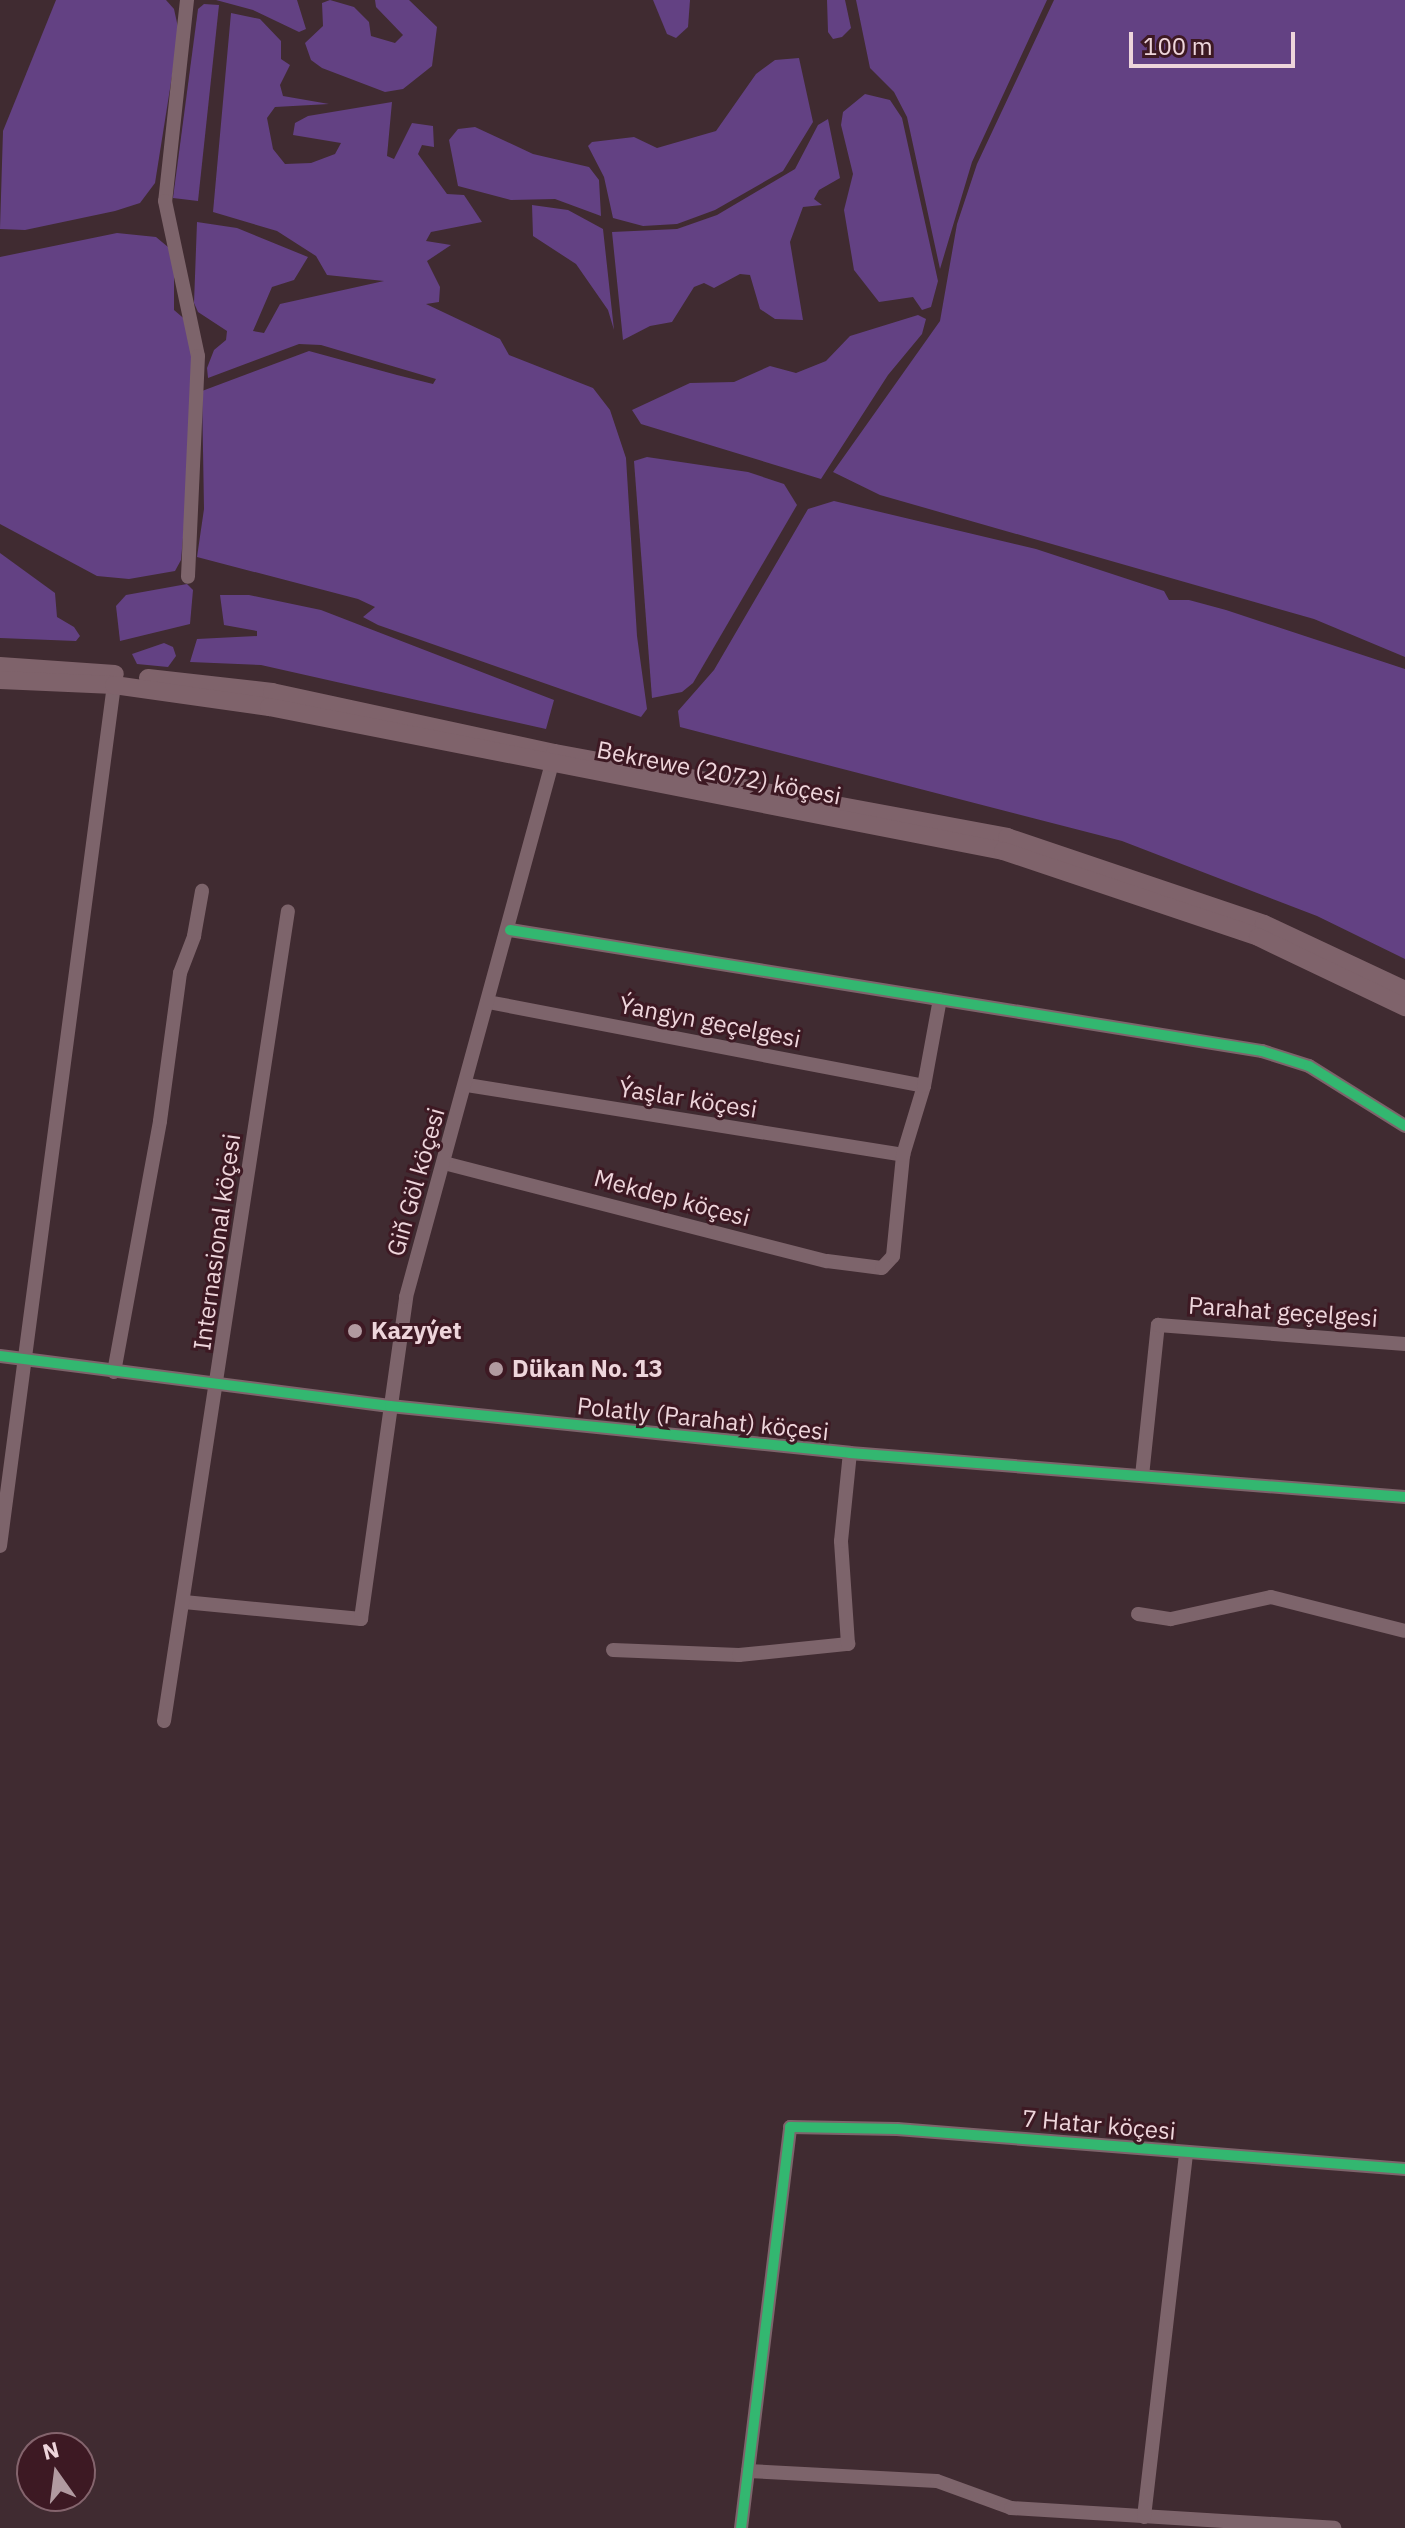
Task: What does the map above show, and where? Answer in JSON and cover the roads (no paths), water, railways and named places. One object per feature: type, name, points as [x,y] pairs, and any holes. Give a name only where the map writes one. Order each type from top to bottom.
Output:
[{"type":"main road","name":"Bekrewe (2072) köçesi","points":[[0,666],[43,666],[272,692],[553,760],[1007,837],[1264,924],[1405,990]]},
{"type":"main road","name":"Bekrewe (2072) köçesi","points":[[0,680],[114,685],[269,707],[553,760],[1003,851],[1258,937],[1405,1007]]},
{"type":"street","points":[[187,0],[165,201],[183,267],[198,356],[188,577]]},
{"type":"street","points":[[0,1546],[114,685]]},
{"type":"street","name":"Giň Göl köçesi","points":[[184,1602],[361,1619],[406,1297],[510,930],[553,760]]},
{"type":"street","points":[[114,1372],[160,1121],[180,973],[194,936],[202,891]]},
{"type":"street","name":"Internasional köçesi","points":[[164,1721],[218,1385],[288,911]]},
{"type":"street","points":[[510,930],[1286,1057],[1350,1088],[1405,1126]]},
{"type":"street","points":[[903,1155],[924,1086],[940,999]]},
{"type":"street","name":"Ýangyn geçelgesi","points":[[488,1002],[924,1086]]},
{"type":"street","name":"Ýaşlar köçesi","points":[[467,1085],[903,1155]]},
{"type":"street","name":"Mekdep köçesi","points":[[444,1163],[854,1267],[889,1266],[903,1155]]},
{"type":"street","name":"Parahat geçelgesi","points":[[1142,1476],[1158,1325],[1405,1344]]},
{"type":"street","name":"Polatly (Parahat) köçesi","points":[[0,1356],[390,1406],[850,1453],[1405,1497]]},
{"type":"street","points":[[613,1650],[739,1655],[848,1644],[841,1541],[850,1453]]},
{"type":"street","points":[[1138,1614],[1171,1619],[1271,1597],[1405,1631]]},
{"type":"street","name":"7 Hatar köçesi","points":[[748,2471],[790,2127],[897,2129],[1405,2169]]},
{"type":"street","points":[[1144,2517],[1186,2152]]},
{"type":"street","points":[[741,2528],[748,2471],[937,2481],[1011,2508],[1334,2528]]},
{"type":"place","name":"Kazyýet","points":[[355,1331]]},
{"type":"place","name":"Dükan No. 13","points":[[496,1369]]}]
